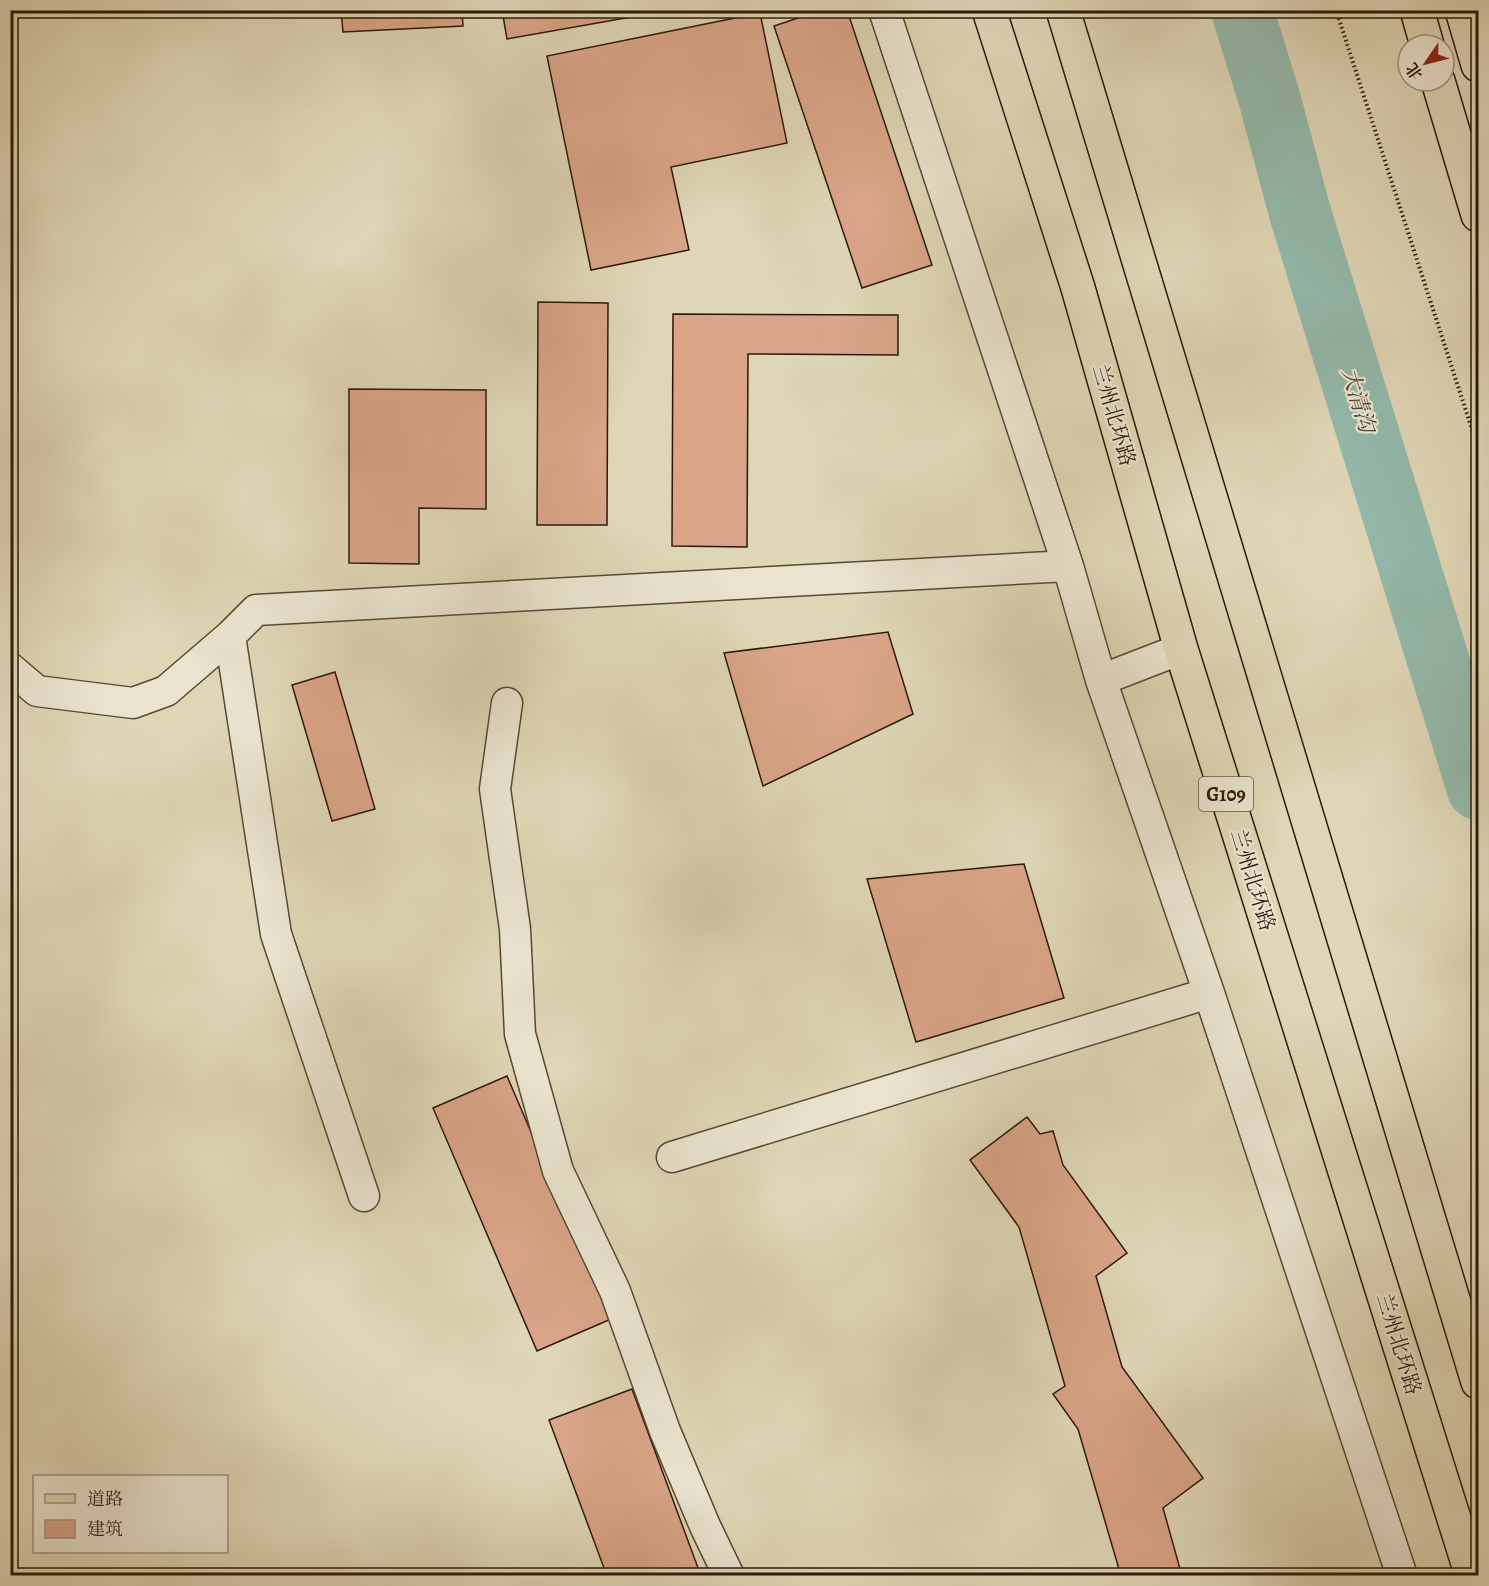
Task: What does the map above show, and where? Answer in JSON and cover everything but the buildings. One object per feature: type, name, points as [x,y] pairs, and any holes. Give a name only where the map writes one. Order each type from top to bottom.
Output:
[{"type":"main road","name":"兰州北环路","points":[[989,10],[1078,288],[1180,649],[1472,1575]]},
{"type":"main road","points":[[1063,10],[1479,1382]]},
{"type":"main road","points":[[1417,10],[1424,33]]},
{"type":"main road","points":[[1462,10],[1479,65]]},
{"type":"main road","points":[[1442,93],[1479,215]]},
{"type":"street","points":[[884,10],[1068,566],[1101,680],[1209,993],[1402,1575]]},
{"type":"street","points":[[10,668],[37,691],[133,703],[166,691],[230,636],[256,610],[1068,566]]},
{"type":"street","points":[[230,636],[276,934],[364,1196]]},
{"type":"street","points":[[1101,680],[1180,649]]},
{"type":"street","points":[[507,703],[495,789],[515,929],[520,1034],[558,1171],[615,1291],[665,1431],[705,1526],[729,1575]]},
{"type":"street","points":[[672,1157],[1209,993]]},
{"type":"path","points":[[1336,10],[1479,448]]},
{"type":"waterway","name":"大清沟","points":[[1242,10],[1269,97],[1300,213],[1478,789]]}]
